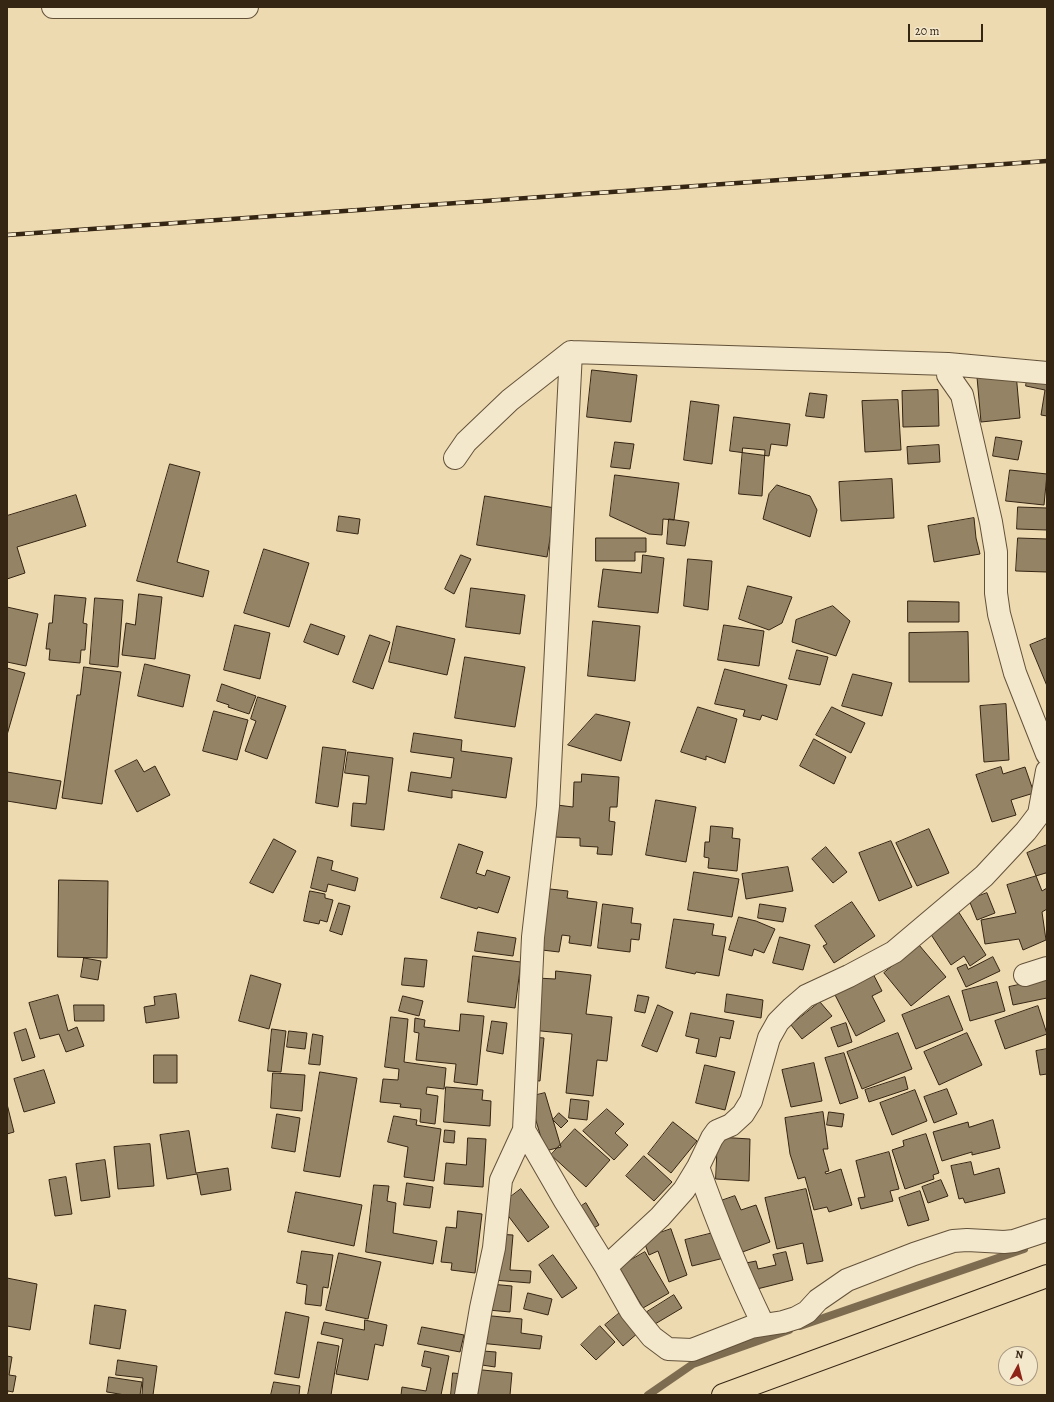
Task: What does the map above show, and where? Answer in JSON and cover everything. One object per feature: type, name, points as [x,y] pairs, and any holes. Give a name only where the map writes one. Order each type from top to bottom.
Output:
[{"type":"main road","points":[[723,1395],[1047,1276]]},
{"type":"street","points":[[53,7],[247,7]]},
{"type":"street","points":[[466,1395],[481,1308],[494,1248],[501,1180],[524,1130],[533,937],[548,806],[571,352]]},
{"type":"street","points":[[455,458],[466,442],[499,410],[571,352],[948,364],[1047,373]]},
{"type":"street","points":[[948,364],[948,375],[962,395],[991,522],[996,552],[996,592],[999,614],[1015,673],[1047,754]]},
{"type":"street","points":[[606,1267],[660,1217],[684,1190],[698,1168],[712,1138],[718,1131],[731,1125],[743,1114],[751,1101],[769,1038],[778,1022],[806,996],[850,976],[894,952],[984,876],[1026,831],[1039,814],[1047,771]]},
{"type":"street","points":[[1025,975],[1047,968]]},
{"type":"street","points":[[524,1130],[631,1311],[652,1337],[668,1349],[692,1350],[751,1326],[783,1322],[796,1318],[808,1312],[818,1300],[846,1280],[952,1242],[1014,1241],[1047,1230]]},
{"type":"street","points":[[698,1168],[722,1234],[763,1324]]},
{"type":"building","points":[[592,370],[637,375],[631,422],[587,417]]},
{"type":"building","points":[[1016,373],[1020,418],[981,422],[977,377]]},
{"type":"building","points":[[1028,374],[1047,377],[1047,416],[1041,415],[1045,390],[1026,386]]},
{"type":"building","points":[[938,390],[939,426],[903,427],[902,391]]},
{"type":"building","points":[[810,393],[827,395],[824,418],[806,416]]},
{"type":"building","points":[[898,400],[901,450],[865,452],[862,401]]},
{"type":"building","points":[[691,401],[719,405],[712,464],[684,460]]},
{"type":"building","points":[[734,417],[790,424],[787,446],[771,444],[769,456],[730,451]]},
{"type":"building","points":[[996,437],[1022,441],[1018,460],[993,456]]},
{"type":"building","points":[[615,442],[634,444],[630,469],[611,467]]},
{"type":"building","points":[[939,445],[940,462],[908,464],[907,447]]},
{"type":"building","points":[[743,448],[765,450],[762,496],[739,494]]},
{"type":"building","points":[[170,464],[200,472],[177,562],[209,571],[203,597],[137,581]]},
{"type":"building","points":[[1010,470],[1047,474],[1044,505],[1006,501]]},
{"type":"building","points":[[615,475],[679,483],[674,520],[663,519],[662,535],[649,534],[610,516]]},
{"type":"building","points":[[892,479],[894,518],[841,521],[839,482]]},
{"type":"building","points":[[777,485],[810,496],[817,510],[810,537],[763,519],[769,494]]},
{"type":"building","points":[[76,495],[86,526],[17,547],[25,573],[7,579],[7,516]]},
{"type":"building","points":[[485,496],[555,508],[547,557],[477,545]]},
{"type":"building","points":[[1018,507],[1047,508],[1047,530],[1017,529]]},
{"type":"building","points":[[339,516],[360,519],[358,534],[337,531]]},
{"type":"building","points":[[974,518],[976,538],[980,554],[934,562],[928,526]]},
{"type":"building","points":[[669,519],[689,522],[685,546],[667,544]]},
{"type":"building","points":[[596,538],[646,538],[646,552],[635,552],[635,561],[596,561]]},
{"type":"building","points":[[1018,538],[1047,539],[1047,572],[1016,571]]},
{"type":"building","points":[[264,549],[309,563],[289,627],[244,613]]},
{"type":"building","points":[[461,555],[471,559],[454,594],[445,589]]},
{"type":"building","points":[[643,555],[664,558],[658,613],[598,607],[603,569],[641,573]]},
{"type":"building","points":[[688,559],[712,561],[708,610],[684,606]]},
{"type":"building","points":[[748,586],[792,597],[782,623],[769,630],[739,619]]},
{"type":"building","points":[[471,588],[525,595],[520,634],[466,627]]},
{"type":"building","points":[[139,594],[162,597],[155,659],[122,655],[126,623],[135,625]]},
{"type":"building","points":[[55,595],[86,598],[83,623],[87,624],[85,650],[81,650],[80,663],[49,660],[50,649],[46,649],[49,623],[52,623]]},
{"type":"building","points":[[95,598],[123,600],[118,667],[90,664]]},
{"type":"building","points":[[908,601],[959,602],[959,622],[908,622]]},
{"type":"building","points":[[833,606],[850,621],[836,656],[792,642],[796,620]]},
{"type":"building","points":[[7,607],[38,614],[26,666],[7,662]]},
{"type":"building","points":[[593,621],[640,626],[635,681],[588,676]]},
{"type":"building","points":[[311,624],[345,636],[338,655],[304,642]]},
{"type":"building","points":[[235,625],[270,633],[260,679],[224,670]]},
{"type":"building","points":[[724,625],[764,631],[759,666],[718,660]]},
{"type":"building","points":[[397,626],[455,639],[447,675],[389,662]]},
{"type":"building","points":[[968,632],[969,682],[909,682],[909,633]]},
{"type":"building","points":[[370,635],[390,642],[373,689],[353,682]]},
{"type":"building","points":[[1047,638],[1047,686],[1030,645]]},
{"type":"building","points":[[797,650],[828,657],[820,685],[789,679]]},
{"type":"building","points":[[465,657],[525,667],[515,727],[455,718]]},
{"type":"building","points":[[145,664],[190,675],[183,707],[138,696]]},
{"type":"building","points":[[84,667],[121,672],[102,804],[62,798],[77,695],[80,695]]},
{"type":"building","points":[[7,668],[25,673],[7,735]]},
{"type":"building","points":[[725,669],[787,685],[777,720],[762,715],[760,720],[743,716],[745,710],[715,704]]},
{"type":"building","points":[[853,674],[892,683],[882,716],[842,706]]},
{"type":"building","points":[[222,684],[256,696],[249,714],[228,707],[229,705],[217,701]]},
{"type":"building","points":[[258,697],[286,706],[267,759],[245,751],[256,721],[251,719]]},
{"type":"building","points":[[1006,704],[1009,760],[984,762],[980,706]]},
{"type":"building","points":[[698,707],[737,719],[725,763],[706,756],[706,760],[681,752]]},
{"type":"building","points":[[832,707],[865,723],[851,753],[816,735]]},
{"type":"building","points":[[214,711],[248,720],[237,760],[203,751]]},
{"type":"building","points":[[596,714],[630,722],[621,761],[568,745]]},
{"type":"building","points":[[414,733],[462,740],[461,751],[512,758],[506,798],[452,790],[452,798],[408,791],[411,772],[451,778],[454,758],[411,752]]},
{"type":"building","points":[[814,739],[846,757],[834,784],[800,766]]},
{"type":"building","points":[[323,747],[346,750],[338,807],[316,803]]},
{"type":"building","points":[[348,752],[393,758],[384,830],[351,826],[353,803],[366,804],[369,776],[345,773]]},
{"type":"building","points":[[137,760],[144,772],[155,766],[170,795],[137,812],[115,771]]},
{"type":"building","points":[[1001,767],[1003,774],[1025,767],[1034,793],[1011,800],[1016,815],[992,822],[976,775]]},
{"type":"building","points":[[7,772],[61,781],[56,809],[7,801]]},
{"type":"building","points":[[582,774],[619,777],[617,807],[610,807],[609,821],[615,822],[612,855],[597,854],[598,847],[580,846],[580,838],[554,837],[557,805],[573,807],[574,782],[581,782]]},
{"type":"building","points":[[656,800],[696,807],[686,862],[646,855]]},
{"type":"building","points":[[711,826],[733,828],[732,838],[740,839],[737,871],[708,868],[709,858],[704,857],[705,842],[709,842]]},
{"type":"building","points":[[929,829],[949,873],[917,886],[896,843]]},
{"type":"building","points":[[274,839],[296,851],[273,893],[250,883]]},
{"type":"building","points":[[891,841],[912,887],[879,901],[859,853]]},
{"type":"building","points":[[459,844],[483,852],[476,873],[485,876],[487,870],[510,877],[498,913],[478,907],[477,909],[441,898]]},
{"type":"building","points":[[1047,845],[1047,888],[1042,891],[1027,853]]},
{"type":"building","points":[[826,847],[847,872],[833,883],[812,859]]},
{"type":"building","points":[[318,857],[333,861],[331,870],[358,878],[355,891],[328,884],[326,892],[311,888]]},
{"type":"building","points":[[788,867],[793,891],[746,899],[742,874]]},
{"type":"building","points":[[694,872],[739,879],[732,917],[688,910]]},
{"type":"building","points":[[1047,873],[1047,909],[1042,912],[1046,940],[1023,950],[1019,939],[985,944],[981,920],[1016,913],[1007,885]]},
{"type":"building","points":[[59,880],[108,881],[107,958],[58,957]]},
{"type":"building","points":[[550,889],[568,891],[567,898],[597,902],[591,946],[569,943],[570,936],[562,935],[559,952],[542,950]]},
{"type":"building","points":[[310,891],[325,894],[325,898],[333,900],[327,922],[320,920],[319,924],[304,921]]},
{"type":"building","points":[[987,893],[995,913],[977,920],[969,900]]},
{"type":"building","points":[[852,902],[875,936],[834,963],[823,946],[827,944],[815,926]]},
{"type":"building","points":[[339,903],[350,906],[342,935],[330,931]]},
{"type":"building","points":[[603,904],[633,908],[631,923],[641,924],[639,940],[631,939],[630,952],[598,948]]},
{"type":"building","points":[[760,904],[786,908],[783,922],[758,918]]},
{"type":"building","points":[[958,911],[986,955],[970,966],[964,956],[951,965],[928,930]]},
{"type":"building","points":[[739,917],[756,921],[775,929],[764,953],[754,949],[752,956],[729,950]]},
{"type":"building","points":[[674,919],[714,924],[712,935],[726,937],[719,976],[696,972],[695,974],[666,968]]},
{"type":"building","points":[[478,932],[516,938],[513,956],[475,951]]},
{"type":"building","points":[[780,937],[810,945],[803,970],[773,963]]},
{"type":"building","points":[[919,945],[946,977],[911,1006],[884,973]]},
{"type":"building","points":[[473,956],[521,962],[515,1008],[468,1002]]},
{"type":"building","points":[[993,957],[1000,971],[966,987],[957,968],[966,964],[968,969]]},
{"type":"building","points":[[84,958],[101,961],[98,980],[81,977]]},
{"type":"building","points":[[405,958],[427,960],[424,987],[402,985]]},
{"type":"building","points":[[871,970],[882,991],[872,996],[885,1021],[856,1036],[832,989]]},
{"type":"building","points":[[556,971],[591,975],[586,1014],[612,1017],[607,1061],[597,1060],[593,1096],[566,1093],[572,1034],[531,1030],[537,978],[555,979]]},
{"type":"building","points":[[251,975],[281,984],[269,1029],[239,1021]]},
{"type":"building","points":[[1047,979],[1047,998],[1013,1005],[1009,987]]},
{"type":"building","points":[[997,982],[1005,1011],[970,1021],[962,991]]},
{"type":"building","points":[[176,994],[179,1018],[146,1023],[144,1007],[155,1005],[154,997]]},
{"type":"building","points":[[727,994],[763,1000],[761,1018],[725,1012]]},
{"type":"building","points":[[58,995],[68,1031],[77,1027],[84,1046],[66,1052],[59,1034],[40,1039],[29,1003]]},
{"type":"building","points":[[638,995],[649,997],[645,1013],[635,1011]]},
{"type":"building","points":[[403,996],[423,1001],[419,1016],[399,1011]]},
{"type":"building","points":[[949,996],[963,1030],[916,1049],[902,1015]]},
{"type":"building","points":[[820,1002],[832,1016],[802,1039],[791,1025]]},
{"type":"building","points":[[74,1005],[104,1005],[104,1021],[75,1021]]},
{"type":"building","points":[[658,1005],[673,1012],[657,1052],[642,1046]]},
{"type":"building","points":[[1038,1006],[1047,1034],[1005,1049],[995,1021]]},
{"type":"building","points":[[691,1013],[734,1021],[730,1039],[720,1037],[716,1057],[696,1053],[699,1039],[686,1036]]},
{"type":"building","points":[[461,1014],[484,1016],[477,1085],[454,1082],[456,1064],[416,1060],[419,1033],[414,1032],[415,1018],[425,1020],[424,1027],[459,1031]]},
{"type":"building","points":[[391,1017],[408,1019],[404,1062],[446,1068],[444,1089],[427,1087],[426,1094],[438,1096],[435,1124],[420,1122],[421,1109],[400,1107],[401,1104],[380,1102],[383,1079],[398,1080],[399,1069],[385,1067]]},
{"type":"building","points":[[492,1021],[507,1023],[503,1054],[487,1051]]},
{"type":"building","points":[[846,1023],[852,1042],[838,1047],[831,1028]]},
{"type":"building","points":[[26,1029],[35,1057],[22,1061],[14,1033]]},
{"type":"building","points":[[272,1029],[286,1031],[281,1072],[268,1071]]},
{"type":"building","points":[[289,1031],[307,1033],[305,1049],[287,1047]]},
{"type":"building","points":[[898,1033],[912,1069],[862,1089],[847,1052]]},
{"type":"building","points":[[967,1033],[982,1065],[939,1085],[924,1052]]},
{"type":"building","points":[[313,1034],[323,1036],[320,1065],[309,1064]]},
{"type":"building","points":[[531,1037],[544,1038],[540,1081],[527,1080]]},
{"type":"building","points":[[1047,1049],[1047,1074],[1040,1075],[1036,1051]]},
{"type":"building","points":[[844,1053],[858,1098],[840,1104],[825,1058]]},
{"type":"building","points":[[154,1055],[177,1055],[177,1083],[154,1083]]},
{"type":"building","points":[[814,1063],[822,1101],[791,1107],[782,1070]]},
{"type":"building","points":[[705,1065],[735,1072],[725,1110],[696,1103]]},
{"type":"building","points":[[44,1070],[55,1103],[24,1112],[14,1079]]},
{"type":"building","points":[[320,1072],[357,1078],[340,1177],[304,1171]]},
{"type":"building","points":[[273,1073],[305,1075],[302,1111],[271,1108]]},
{"type":"building","points":[[905,1077],[908,1089],[869,1102],[865,1090]]},
{"type":"building","points":[[446,1087],[483,1090],[482,1100],[491,1101],[490,1126],[444,1122]]},
{"type":"building","points":[[947,1089],[957,1114],[934,1123],[924,1097]]},
{"type":"building","points":[[915,1090],[927,1121],[892,1135],[880,1103]]},
{"type":"building","points":[[545,1093],[561,1147],[545,1151],[529,1097]]},
{"type":"building","points":[[571,1099],[589,1101],[587,1120],[569,1118]]},
{"type":"building","points":[[7,1104],[14,1132],[7,1134]]},
{"type":"building","points":[[607,1109],[624,1124],[615,1133],[628,1145],[614,1160],[583,1131]]},
{"type":"building","points":[[823,1112],[828,1149],[823,1149],[829,1171],[825,1172],[826,1174],[841,1169],[852,1205],[829,1212],[827,1207],[814,1210],[805,1177],[798,1179],[790,1154],[785,1118]]},
{"type":"building","points":[[829,1112],[844,1114],[842,1127],[827,1125]]},
{"type":"building","points":[[559,1113],[568,1121],[561,1128],[553,1120]]},
{"type":"building","points":[[277,1114],[300,1118],[295,1152],[272,1148]]},
{"type":"building","points":[[394,1116],[417,1120],[416,1125],[441,1129],[434,1181],[404,1177],[408,1147],[388,1142]]},
{"type":"building","points":[[993,1120],[1000,1148],[972,1155],[972,1152],[942,1161],[933,1132],[968,1122],[969,1127]]},
{"type":"building","points":[[673,1122],[697,1141],[671,1173],[648,1154]]},
{"type":"building","points":[[575,1129],[610,1160],[586,1187],[551,1155]]},
{"type":"building","points":[[445,1130],[455,1131],[454,1143],[444,1142]]},
{"type":"building","points":[[189,1131],[196,1173],[228,1168],[231,1190],[201,1195],[197,1174],[167,1179],[160,1135]]},
{"type":"building","points":[[926,1134],[939,1173],[933,1175],[934,1179],[905,1189],[892,1150],[904,1146],[903,1141]]},
{"type":"building","points":[[718,1137],[750,1139],[749,1181],[716,1179]]},
{"type":"building","points":[[468,1138],[486,1139],[483,1187],[444,1184],[446,1163],[466,1165]]},
{"type":"building","points":[[150,1144],[154,1186],[118,1189],[114,1147]]},
{"type":"building","points":[[889,1152],[899,1189],[890,1191],[893,1201],[861,1209],[858,1198],[865,1197],[856,1161]]},
{"type":"building","points":[[644,1156],[672,1182],[654,1201],[626,1176]]},
{"type":"building","points":[[105,1160],[110,1197],[81,1201],[76,1164]]},
{"type":"building","points":[[971,1162],[974,1175],[999,1168],[1005,1193],[965,1203],[963,1198],[959,1199],[951,1166]]},
{"type":"building","points":[[66,1177],[72,1214],[55,1216],[49,1180]]},
{"type":"building","points":[[941,1180],[948,1196],[928,1203],[922,1187]]},
{"type":"building","points":[[407,1183],[433,1187],[430,1208],[404,1205]]},
{"type":"building","points":[[374,1185],[389,1186],[387,1201],[396,1203],[393,1233],[437,1241],[433,1264],[366,1252]]},
{"type":"building","points":[[521,1189],[549,1227],[528,1242],[500,1205]]},
{"type":"building","points":[[806,1189],[823,1261],[807,1264],[803,1243],[777,1249],[765,1198]]},
{"type":"building","points":[[920,1191],[929,1220],[908,1226],[899,1198]]},
{"type":"building","points":[[296,1192],[362,1205],[354,1246],[288,1232]]},
{"type":"building","points":[[735,1196],[741,1210],[756,1205],[770,1242],[737,1254],[715,1203]]},
{"type":"building","points":[[586,1203],[599,1225],[590,1230],[577,1209]]},
{"type":"building","points":[[458,1211],[482,1214],[475,1273],[451,1270],[452,1263],[441,1262],[446,1227],[456,1228]]},
{"type":"building","points":[[671,1229],[687,1275],[669,1282],[658,1251],[649,1255],[643,1239]]},
{"type":"building","points":[[721,1231],[728,1257],[692,1266],[685,1240]]},
{"type":"building","points":[[496,1234],[513,1235],[510,1270],[531,1271],[530,1283],[493,1280]]},
{"type":"building","points":[[302,1251],[333,1255],[328,1288],[323,1287],[321,1306],[305,1304],[307,1285],[297,1283]]},
{"type":"building","points":[[645,1252],[669,1293],[643,1308],[619,1267]]},
{"type":"building","points":[[786,1252],[793,1280],[753,1290],[746,1263],[756,1261],[758,1269],[776,1265],[773,1255]]},
{"type":"building","points":[[339,1253],[381,1262],[368,1319],[326,1310]]},
{"type":"building","points":[[553,1255],[577,1288],[562,1298],[539,1265]]},
{"type":"building","points":[[7,1278],[37,1284],[30,1330],[7,1326]]},
{"type":"building","points":[[490,1284],[512,1286],[510,1312],[488,1310]]},
{"type":"building","points":[[528,1293],[552,1299],[548,1315],[524,1309]]},
{"type":"building","points":[[674,1295],[682,1308],[655,1324],[647,1312]]},
{"type":"building","points":[[95,1305],[126,1310],[120,1349],[90,1344]]},
{"type":"building","points":[[622,1311],[639,1332],[623,1346],[605,1325]]},
{"type":"building","points":[[286,1312],[309,1317],[299,1378],[275,1374]]},
{"type":"building","points":[[482,1315],[522,1319],[521,1333],[542,1336],[540,1349],[479,1343]]},
{"type":"building","points":[[365,1320],[387,1325],[383,1346],[375,1344],[368,1380],[336,1374],[343,1339],[321,1334],[324,1322],[364,1330]]},
{"type":"building","points":[[600,1326],[615,1342],[596,1360],[581,1345]]},
{"type":"building","points":[[422,1327],[464,1335],[460,1352],[418,1344]]},
{"type":"building","points":[[318,1342],[339,1346],[331,1395],[308,1395]]},
{"type":"building","points":[[425,1351],[449,1356],[441,1395],[401,1395],[402,1387],[426,1391],[431,1368],[422,1366]]},
{"type":"building","points":[[483,1351],[496,1352],[495,1367],[482,1365]]},
{"type":"building","points":[[7,1356],[12,1357],[9,1375],[16,1376],[13,1392],[8,1391],[7,1395]]},
{"type":"building","points":[[118,1360],[157,1366],[153,1395],[142,1395],[143,1378],[116,1375]]},
{"type":"building","points":[[473,1369],[512,1373],[510,1395],[469,1395]]},
{"type":"building","points":[[453,1373],[462,1374],[461,1395],[451,1395]]},
{"type":"building","points":[[109,1377],[142,1382],[140,1395],[125,1395],[107,1392]]},
{"type":"building","points":[[274,1382],[300,1386],[299,1395],[271,1395]]},
{"type":"waterway","points":[[800,1326],[1024,1249]]},
{"type":"waterway","points":[[648,1395],[693,1364],[789,1330]]},
{"type":"railway","points":[[7,235],[1047,161]]}]
